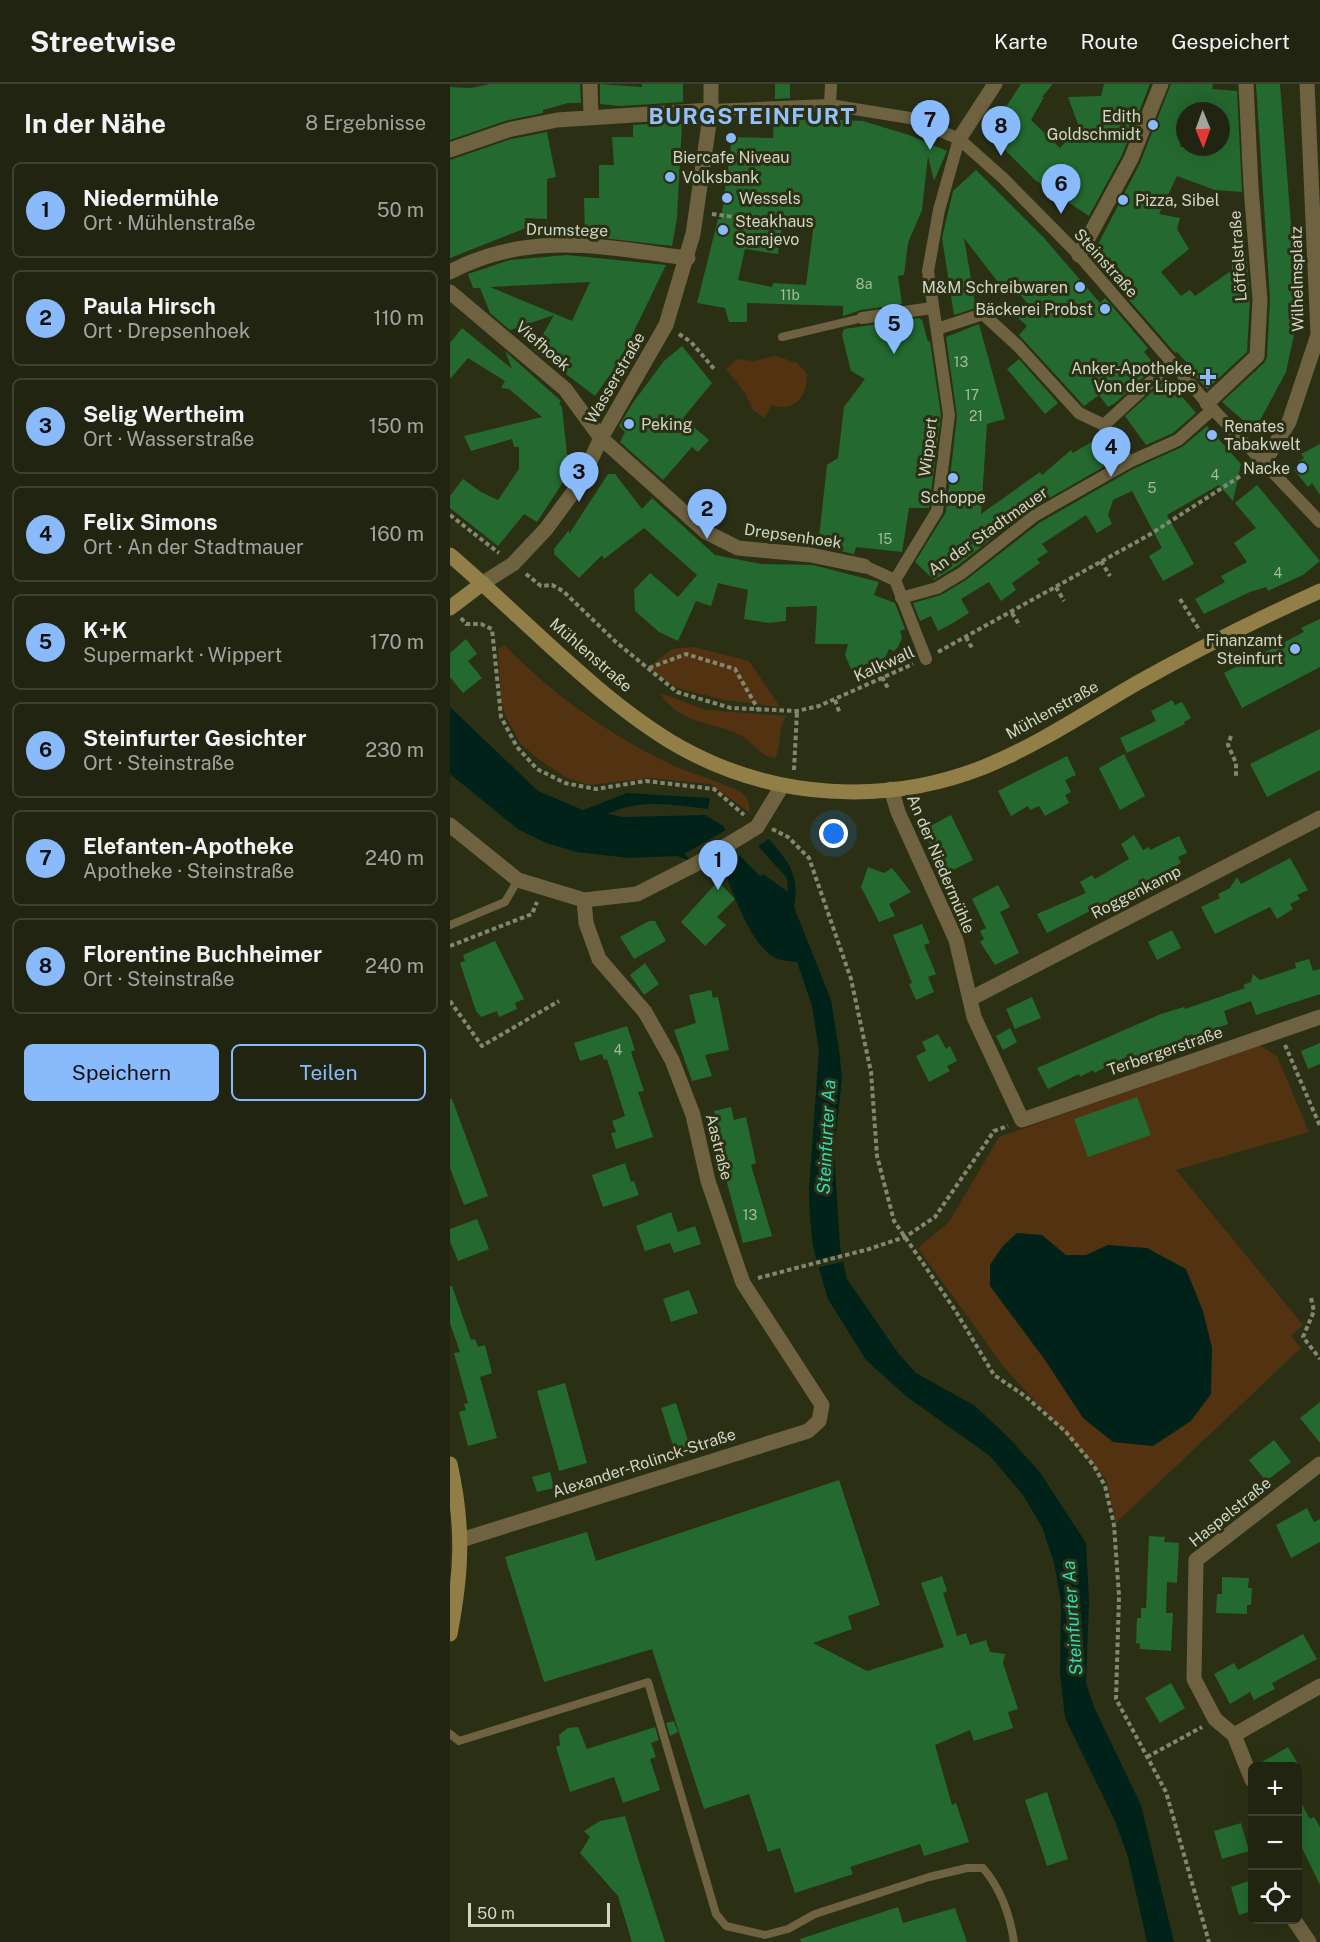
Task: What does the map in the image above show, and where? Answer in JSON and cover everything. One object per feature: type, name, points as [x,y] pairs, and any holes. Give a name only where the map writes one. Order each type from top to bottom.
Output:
[{"type":"main road","name":"Mühlenstraße","points":[[450,555],[579,670],[645,724],[681,747],[735,771],[782,786],[820,792],[891,789],[962,774],[986,766],[1052,734],[1138,683],[1320,591]]},
{"type":"main road","name":"Wasserstraße","points":[[451,607],[483,583]]},
{"type":"main road","points":[[450,1464],[461,1540],[460,1582],[450,1634]]},
{"type":"street","points":[[590,84],[591,116]]},
{"type":"street","name":"Wasserstraße","points":[[483,583],[513,564],[546,530],[580,483],[601,438],[666,325],[688,258],[697,212],[711,110],[711,84]]},
{"type":"street","points":[[830,105],[831,84]]},
{"type":"street","points":[[959,139],[995,84]]},
{"type":"street","points":[[1079,255],[1131,159],[1161,84]]},
{"type":"street","name":"Löffelstraße","points":[[1210,406],[1257,356],[1260,300],[1246,84]]},
{"type":"street","name":"Wilhelmsplatz","points":[[1264,462],[1289,422],[1318,335],[1315,128],[1307,84]]},
{"type":"street","name":"Steinstraße","points":[[711,110],[830,105],[910,118],[959,139],[1003,177],[1079,255],[1210,406],[1320,522]]},
{"type":"street","points":[[450,150],[508,130],[591,116],[711,110]]},
{"type":"street","name":"Wippert","points":[[895,580],[937,511],[949,415],[928,272],[939,210],[959,139]]},
{"type":"street","name":"Drumstege","points":[[450,272],[477,258],[516,248],[555,244],[589,245],[688,258]]},
{"type":"street","name":"Viefhoek","points":[[450,292],[565,389],[601,438]]},
{"type":"street","points":[[862,318],[932,308]]},
{"type":"street","points":[[937,329],[983,314],[1018,346],[1079,413],[1104,425],[1128,462]]},
{"type":"street","points":[[1104,425],[1172,363]]},
{"type":"street","name":"An der Stadtmauer","points":[[901,598],[937,588],[954,578],[1034,516],[1128,462],[1178,440],[1210,406]]},
{"type":"street","name":"Drepsenhoek","points":[[601,438],[706,532],[738,548],[811,555],[864,566],[895,580]]},
{"type":"street","points":[[895,580],[926,659]]},
{"type":"street","points":[[450,825],[519,880],[584,900],[637,894],[696,864],[758,825],[782,786]]},
{"type":"street","name":"An der Niedermühle","points":[[891,789],[898,812],[956,940],[974,1017],[1022,1120]]},
{"type":"street","name":"Roggenkamp","points":[[970,999],[1320,818]]},
{"type":"street","name":"Aastraße","points":[[584,900],[586,923],[599,959],[645,1012],[672,1060],[693,1115],[708,1181],[743,1283],[822,1405]]},
{"type":"street","name":"Terbergerstraße","points":[[1022,1120],[1320,1017]]},
{"type":"street","name":"Alexander-Rolinck-Straße","points":[[461,1540],[808,1431],[819,1421],[822,1405]]},
{"type":"street","name":"Haspelstraße","points":[[1234,1735],[1215,1719],[1194,1679],[1196,1560],[1320,1464]]},
{"type":"street","points":[[1248,1770],[1234,1735],[1320,1686]]},
{"type":"street","points":[[1297,1924],[1309,1942]]},
{"type":"lane","points":[[782,338],[862,318]]},
{"type":"lane","points":[[450,925],[505,902],[519,880]]},
{"type":"lane","points":[[450,1734],[459,1741],[648,1682],[716,1914],[726,1926],[765,1935],[788,1929],[815,1914],[929,1877],[967,1868],[983,1868],[996,1883],[1014,1942]]},
{"type":"path","points":[[697,212],[808,227]]},
{"type":"path","points":[[666,325],[691,342],[716,370]]},
{"type":"path","name":"Kalkwall","points":[[450,515],[541,586],[552,585],[563,591],[677,692],[731,708],[797,711],[835,700],[926,659],[1149,535],[1264,462]]},
{"type":"path","points":[[1101,561],[1110,576]]},
{"type":"path","points":[[1056,587],[1064,601]]},
{"type":"path","points":[[1180,599],[1209,646]]},
{"type":"path","points":[[451,607],[466,624],[481,624],[492,629],[501,717],[517,747],[537,769],[565,783],[596,789],[646,781],[714,789],[758,825],[788,837],[809,858],[851,979],[866,1038],[871,1072],[877,1156],[894,1221],[955,1310],[994,1375],[1025,1396],[1066,1432],[1094,1466],[1105,1486],[1114,1525],[1119,1596],[1116,1699],[1166,1792],[1209,1942]]},
{"type":"path","points":[[1012,613],[1020,626]]},
{"type":"path","points":[[966,637],[972,650]]},
{"type":"path","points":[[648,668],[686,654],[735,669],[759,711]]},
{"type":"path","points":[[882,677],[889,690]]},
{"type":"path","points":[[835,700],[840,714]]},
{"type":"path","points":[[782,786],[794,772],[797,711]]},
{"type":"path","points":[[1231,736],[1228,745],[1236,763],[1236,777]]},
{"type":"path","points":[[450,946],[532,914],[543,888]]},
{"type":"path","points":[[450,1000],[482,1046],[559,1001]]},
{"type":"path","points":[[1279,1030],[1320,1126]]},
{"type":"path","points":[[743,1283],[905,1237],[935,1217],[994,1131],[1022,1120]]},
{"type":"path","points":[[1311,1298],[1314,1311],[1303,1337],[1320,1359]]},
{"type":"path","points":[[1147,1757],[1215,1719]]},
{"type":"shaded area","points":[[776,356],[797,363],[807,374],[805,390],[793,405],[779,407],[771,405],[765,418],[753,410],[745,393],[726,369],[737,359],[753,361]]},
{"type":"shaded area","points":[[505,645],[543,682],[585,714],[652,755],[740,792],[748,801],[749,812],[710,784],[649,778],[590,785],[567,778],[538,759],[520,743],[501,702],[498,649]]},
{"type":"shaded area","points":[[693,647],[749,661],[780,707],[724,700],[677,688],[648,668],[672,649]]},
{"type":"shaded area","points":[[660,693],[706,710],[787,716],[782,726],[775,758],[762,753],[745,738],[733,732],[688,718],[669,704]]},
{"type":"shaded area","points":[[1259,1045],[1277,1056],[1309,1132],[1176,1170],[1303,1325],[1291,1336],[1301,1348],[1116,1523],[1106,1479],[1003,1366],[918,1248],[949,1222],[999,1137]]},
{"type":"water","name":"Steinfurter Aa","points":[[450,707],[538,791],[583,810],[627,793],[710,798],[708,809],[644,804],[608,814],[622,817],[705,815],[723,826],[741,857],[760,876],[763,874],[788,892],[787,878],[758,846],[769,839],[787,862],[794,877],[794,907],[831,1000],[839,1050],[842,1078],[834,1151],[840,1247],[847,1279],[898,1353],[916,1373],[975,1406],[1039,1471],[1086,1543],[1089,1601],[1086,1683],[1094,1707],[1141,1805],[1174,1942],[1147,1942],[1128,1857],[1115,1821],[1065,1718],[1060,1674],[1061,1602],[1054,1563],[1042,1527],[1023,1495],[990,1456],[907,1397],[866,1360],[828,1299],[813,1247],[810,1219],[809,1188],[819,1051],[812,1006],[797,962],[778,959],[769,954],[761,945],[746,922],[725,874],[677,856],[629,858],[577,852],[546,843],[519,830],[450,774]]},
{"type":"water","points":[[1017,1233],[1042,1235],[1066,1255],[1086,1255],[1108,1245],[1147,1248],[1186,1269],[1203,1311],[1212,1348],[1211,1394],[1191,1421],[1153,1446],[1113,1442],[1083,1418],[1045,1360],[990,1286],[990,1265],[1002,1247]]},
{"type":"pier","points":[[728,829],[743,854],[711,872],[700,868],[684,854]]},
{"type":"pier","points":[[844,1253],[846,1261],[816,1268],[814,1261]]},
{"type":"building","points":[[490,84],[580,84],[581,103],[568,103],[543,110],[543,113],[505,121],[450,140],[450,87],[471,88]]},
{"type":"building","points":[[600,84],[642,87],[642,84],[683,84],[683,102],[620,106],[600,104]]},
{"type":"building","points":[[775,84],[790,84],[790,98],[775,99]]},
{"type":"building","points":[[1021,84],[1053,84],[1042,97],[1044,97],[1031,120],[1060,148],[1079,127],[1068,97],[1101,96],[1104,84],[1150,84],[1122,155],[1089,216],[1035,180],[995,140],[1005,123],[998,119]]},
{"type":"building","points":[[1171,84],[1213,84],[1212,89],[1237,91],[1242,192],[1215,190],[1177,176],[1159,214],[1180,218],[1177,229],[1189,249],[1161,272],[1181,296],[1190,290],[1195,296],[1232,270],[1232,260],[1246,250],[1250,300],[1247,352],[1207,389],[1195,376],[1197,374],[1177,352],[1175,353],[1117,286],[1121,282],[1095,250],[1140,163]]},
{"type":"building","points":[[1256,84],[1280,84],[1298,316],[1286,372],[1257,426],[1251,427],[1222,402],[1264,363],[1267,357],[1270,299]]},
{"type":"building","points":[[789,115],[789,118],[863,121],[909,135],[947,151],[934,181],[928,156],[922,210],[908,243],[904,275],[898,276],[902,304],[861,310],[843,316],[843,306],[747,303],[747,322],[729,322],[725,308],[697,303],[718,219],[721,219],[732,137],[773,138],[774,116]],"holes":[[[783,219],[814,223],[806,285],[773,283],[772,287],[738,280],[745,249],[778,254]]]},
{"type":"building","points":[[682,122],[677,218],[672,246],[585,236],[584,198],[599,198],[599,165],[614,165],[612,137],[633,137],[633,125]]},
{"type":"building","points":[[547,132],[556,177],[547,179],[547,219],[525,218],[526,228],[450,258],[450,160],[511,139]]},
{"type":"building","points":[[976,170],[1044,238],[1100,303],[1105,298],[1148,348],[1144,352],[1156,366],[1115,403],[1108,407],[1099,395],[1084,406],[1019,335],[1027,326],[1016,316],[1028,304],[1008,281],[1001,286],[964,238],[976,308],[954,315],[942,238],[953,191]]},
{"type":"building","points":[[567,255],[666,265],[619,362],[595,396],[534,350],[554,315],[510,330],[490,313],[480,288],[473,288],[468,274],[510,260]],"holes":[[[590,282],[572,321],[490,287]]]},
{"type":"building","points":[[919,318],[922,320],[928,342],[930,341],[941,415],[929,508],[909,508],[902,552],[856,547],[854,554],[818,546],[827,465],[838,458],[844,407],[865,379],[851,371],[842,335],[844,329]]},
{"type":"building","points":[[979,324],[1005,419],[987,424],[981,514],[1040,472],[1042,475],[1071,450],[1073,453],[1100,437],[1114,461],[1030,509],[957,566],[934,580],[915,562],[946,512],[957,416],[946,337]]},
{"type":"building","points":[[462,328],[512,369],[505,351],[561,401],[559,403],[562,407],[569,473],[537,522],[524,514],[498,546],[450,508],[450,496],[463,479],[481,492],[498,500],[519,469],[519,447],[514,447],[512,439],[471,451],[464,436],[542,417],[509,389],[501,388],[505,381],[468,358],[450,379],[450,343]]},
{"type":"building","points":[[682,346],[712,383],[683,418],[709,440],[698,452],[692,447],[663,480],[620,442],[625,432],[619,426],[632,404],[664,361]]},
{"type":"building","points":[[1019,359],[1058,403],[1045,414],[1007,369]]},
{"type":"building","points":[[1163,382],[1175,396],[1179,393],[1196,413],[1173,433],[1146,445],[1125,416]]},
{"type":"building","points":[[1207,426],[1241,464],[1233,501],[1219,485],[1167,515],[1194,564],[1163,581],[1149,556],[1162,548],[1132,491],[1113,500],[1108,515],[1112,524],[1097,533],[1086,515],[1042,544],[1048,552],[1037,559],[1040,563],[1012,583],[1016,590],[1001,601],[989,582],[961,599],[969,613],[953,623],[938,631],[931,616],[920,621],[913,603],[941,595],[966,580],[1039,523],[1133,469],[1182,447]]},
{"type":"building","points":[[1320,444],[1320,495],[1312,483],[1308,487],[1294,470],[1301,466],[1298,462],[1304,458],[1301,454]]},
{"type":"building","points":[[608,474],[615,474],[642,509],[652,498],[715,555],[761,564],[813,565],[879,582],[874,595],[895,603],[905,629],[900,631],[902,638],[898,647],[894,651],[889,649],[885,658],[851,669],[845,655],[848,644],[815,644],[817,606],[786,607],[786,621],[769,623],[744,619],[748,590],[718,583],[711,606],[696,601],[678,641],[659,632],[635,611],[634,590],[650,573],[678,597],[697,575],[644,528],[604,559],[602,555],[579,578],[554,554],[554,549],[569,530],[569,534]]},
{"type":"building","points":[[1257,485],[1320,561],[1303,575],[1268,591],[1266,587],[1250,592],[1204,614],[1195,599],[1225,582],[1221,576],[1247,562],[1234,543],[1256,528],[1235,503]]},
{"type":"building","name":"Finanzamt Steinfurt","points":[[1320,619],[1320,667],[1242,708],[1224,673],[1304,632],[1301,628]]},
{"type":"building","points":[[466,639],[477,654],[468,661],[482,678],[463,693],[450,677],[450,653]]},
{"type":"building","points":[[1172,700],[1175,705],[1182,702],[1191,718],[1184,722],[1185,724],[1127,753],[1120,738],[1156,721],[1151,711]]},
{"type":"building","points":[[1320,729],[1320,770],[1267,797],[1250,764]]},
{"type":"building","points":[[1124,754],[1145,796],[1120,810],[1099,768]]},
{"type":"building","points":[[1067,756],[1076,775],[1065,780],[1071,792],[1065,795],[1069,803],[1045,816],[1039,806],[1030,810],[1028,806],[1011,816],[998,791]]},
{"type":"building","points":[[951,815],[973,860],[945,874],[923,830]]},
{"type":"building","points":[[1134,835],[1143,850],[1149,847],[1150,850],[1179,836],[1187,853],[1178,857],[1181,863],[1159,876],[1047,933],[1037,914],[1086,893],[1080,882],[1092,875],[1095,879],[1129,859],[1121,844]]},
{"type":"building","points":[[1290,858],[1308,890],[1297,895],[1300,899],[1290,904],[1293,909],[1277,919],[1270,907],[1215,934],[1201,907],[1220,898],[1218,894],[1230,888],[1237,877],[1241,884]]},
{"type":"building","points":[[868,867],[884,873],[892,868],[911,892],[889,904],[895,916],[879,922],[861,887]]},
{"type":"building","points":[[718,881],[735,899],[717,917],[726,925],[705,946],[681,922]]},
{"type":"building","points":[[998,885],[1010,907],[1000,912],[1019,953],[995,965],[980,942],[984,939],[980,931],[986,928],[972,899]]},
{"type":"building","points":[[649,921],[655,921],[666,941],[634,959],[620,937]]},
{"type":"building","points":[[922,924],[930,943],[924,945],[936,974],[928,977],[934,992],[916,1000],[909,984],[912,983],[893,935]]},
{"type":"building","points":[[1172,930],[1181,948],[1157,960],[1148,942]]},
{"type":"building","points":[[495,941],[524,999],[515,1003],[517,1009],[499,1017],[497,1011],[481,1017],[476,1011],[460,963],[465,961],[463,955]]},
{"type":"building","points":[[1309,959],[1313,971],[1320,969],[1320,994],[1256,1015],[1251,1001],[1224,1011],[1228,1024],[1193,1037],[1192,1034],[1143,1058],[1141,1055],[1132,1060],[1130,1055],[1094,1073],[1093,1070],[1080,1077],[1079,1074],[1048,1089],[1037,1068],[1161,1014],[1184,1007],[1185,1009],[1245,988],[1243,985],[1251,982],[1253,974],[1260,980],[1296,968],[1295,963]]},
{"type":"building","points":[[645,963],[659,984],[644,995],[630,975]]},
{"type":"building","points":[[711,990],[713,998],[718,997],[729,1050],[705,1055],[712,1076],[692,1081],[674,1030],[696,1023],[689,995]]},
{"type":"building","points":[[1032,997],[1041,1018],[1015,1029],[1006,1009]]},
{"type":"building","points":[[627,1026],[635,1050],[631,1052],[644,1091],[638,1092],[653,1137],[616,1149],[611,1133],[616,1132],[612,1121],[625,1116],[607,1059],[604,1060],[602,1054],[580,1061],[574,1043]]},
{"type":"building","points":[[1010,1028],[1017,1042],[1003,1050],[996,1036]]},
{"type":"building","points":[[938,1034],[946,1049],[950,1046],[957,1061],[947,1066],[950,1071],[929,1082],[916,1056],[926,1051],[922,1042]]},
{"type":"building","points":[[1320,1043],[1320,1064],[1308,1069],[1301,1051]]},
{"type":"building","points":[[1137,1097],[1151,1135],[1088,1157],[1074,1119]]},
{"type":"building","points":[[450,1099],[452,1099],[488,1196],[464,1205],[450,1168]]},
{"type":"building","points":[[731,1107],[734,1120],[746,1117],[756,1163],[751,1165],[772,1236],[743,1243],[714,1134],[719,1132],[714,1111]]},
{"type":"building","points":[[625,1163],[631,1182],[634,1181],[639,1195],[603,1207],[592,1175]]},
{"type":"building","points":[[671,1212],[678,1232],[695,1226],[701,1244],[674,1253],[670,1243],[645,1251],[636,1226]]},
{"type":"building","points":[[477,1219],[489,1249],[458,1261],[450,1241],[450,1229]]},
{"type":"building","points":[[450,1286],[452,1286],[471,1340],[475,1339],[478,1347],[485,1345],[492,1373],[480,1377],[497,1438],[468,1446],[459,1412],[466,1410],[464,1404],[468,1403],[454,1353],[460,1352],[450,1323]]},
{"type":"building","points":[[689,1290],[698,1313],[671,1322],[663,1299]]},
{"type":"building","points":[[565,1383],[587,1463],[559,1471],[537,1391]]},
{"type":"building","points":[[1320,1402],[1320,1443],[1300,1418]]},
{"type":"building","points":[[676,1403],[691,1450],[676,1455],[661,1408]]},
{"type":"building","points":[[1274,1440],[1291,1462],[1266,1481],[1249,1460]]},
{"type":"building","points":[[550,1472],[554,1488],[537,1492],[532,1477]]},
{"type":"building","points":[[839,1480],[880,1605],[848,1616],[852,1629],[813,1643],[867,1671],[944,1647],[921,1583],[942,1576],[947,1591],[943,1593],[957,1636],[966,1633],[970,1645],[986,1640],[990,1652],[1005,1654],[1003,1663],[1018,1709],[1008,1712],[1013,1728],[974,1741],[970,1730],[935,1745],[952,1805],[956,1803],[969,1842],[924,1856],[920,1844],[850,1867],[853,1874],[795,1893],[780,1848],[768,1852],[749,1794],[704,1809],[652,1649],[544,1682],[505,1557],[587,1532],[596,1561]]},
{"type":"building","points":[[1307,1508],[1314,1522],[1320,1519],[1320,1542],[1291,1558],[1276,1525]]},
{"type":"building","points":[[1149,1536],[1165,1537],[1164,1542],[1179,1543],[1177,1583],[1167,1582],[1166,1613],[1173,1613],[1171,1651],[1140,1649],[1140,1644],[1136,1643],[1137,1618],[1141,1618],[1141,1608],[1146,1608]]},
{"type":"building","points":[[1222,1577],[1249,1578],[1248,1588],[1252,1588],[1251,1605],[1247,1605],[1247,1614],[1216,1613],[1217,1594],[1222,1594]]},
{"type":"building","points":[[1303,1634],[1317,1659],[1272,1683],[1275,1689],[1254,1700],[1250,1692],[1230,1704],[1214,1674],[1234,1663],[1238,1670]]},
{"type":"building","points":[[1171,1683],[1185,1708],[1160,1723],[1145,1698]]},
{"type":"building","points":[[674,1721],[678,1732],[670,1736],[666,1723]]},
{"type":"building","points":[[578,1727],[587,1749],[655,1727],[659,1740],[651,1743],[656,1757],[650,1759],[660,1790],[623,1803],[614,1777],[570,1792],[556,1747],[560,1745],[559,1735],[568,1728]]},
{"type":"building","points":[[1288,1747],[1297,1762],[1262,1762]]},
{"type":"building","points":[[1047,1792],[1068,1859],[1047,1866],[1025,1800]]},
{"type":"building","points":[[1302,1804],[1310,1819],[1314,1817],[1320,1827],[1320,1885],[1302,1848]]},
{"type":"building","points":[[625,1816],[665,1942],[632,1942],[618,1896],[580,1853],[590,1837],[584,1831],[600,1821]]},
{"type":"building","points":[[1241,1823],[1248,1851],[1222,1859],[1214,1831]]},
{"type":"building","points":[[1248,1881],[1248,1912],[1239,1915],[1231,1887]]},
{"type":"building","points":[[898,1907],[903,1923],[955,1908],[967,1942],[801,1942],[800,1939]]},
{"type":"place","name":"Edith Goldschmidt","points":[[1153,125]]},
{"type":"place","name":"Biercafe Niveau","points":[[731,138]]},
{"type":"place","name":"Elefanten-Apotheke","points":[[930,150]]},
{"type":"place","name":"Florentine Buchheimer","points":[[1001,156]]},
{"type":"place","name":"Volksbank","points":[[670,177]]},
{"type":"place","name":"Wessels","points":[[727,198]]},
{"type":"place","name":"Pizza, Sibel","points":[[1123,200]]},
{"type":"place","name":"Steinfurter Gesichter","points":[[1061,214]]},
{"type":"place","name":"Steakhaus Sarajevo","points":[[723,230]]},
{"type":"place","name":"M&M Schreibwaren","points":[[1080,287]]},
{"type":"place","name":"Bäckerei Probst","points":[[1105,309]]},
{"type":"place","name":"K+K","points":[[894,354]]},
{"type":"place","name":"Anker-Apotheke, Von der Lippe","points":[[1208,377]]},
{"type":"place","name":"Peking","points":[[629,424]]},
{"type":"place","name":"Renates Tabakwelt","points":[[1212,435]]},
{"type":"place","name":"Nacke","points":[[1302,468]]},
{"type":"place","name":"Felix Simons","points":[[1111,477]]},
{"type":"place","name":"Schoppe","points":[[953,478]]},
{"type":"place","name":"Selig Wertheim","points":[[579,502]]},
{"type":"place","name":"Paula Hirsch","points":[[707,539]]},
{"type":"place","name":"Finanzamt Steinfurt","points":[[1295,649]]},
{"type":"place","name":"Niedermühle","points":[[718,890]]},
{"type":"district","name":"BURGSTEINFURT","points":[[752,116]]}]
